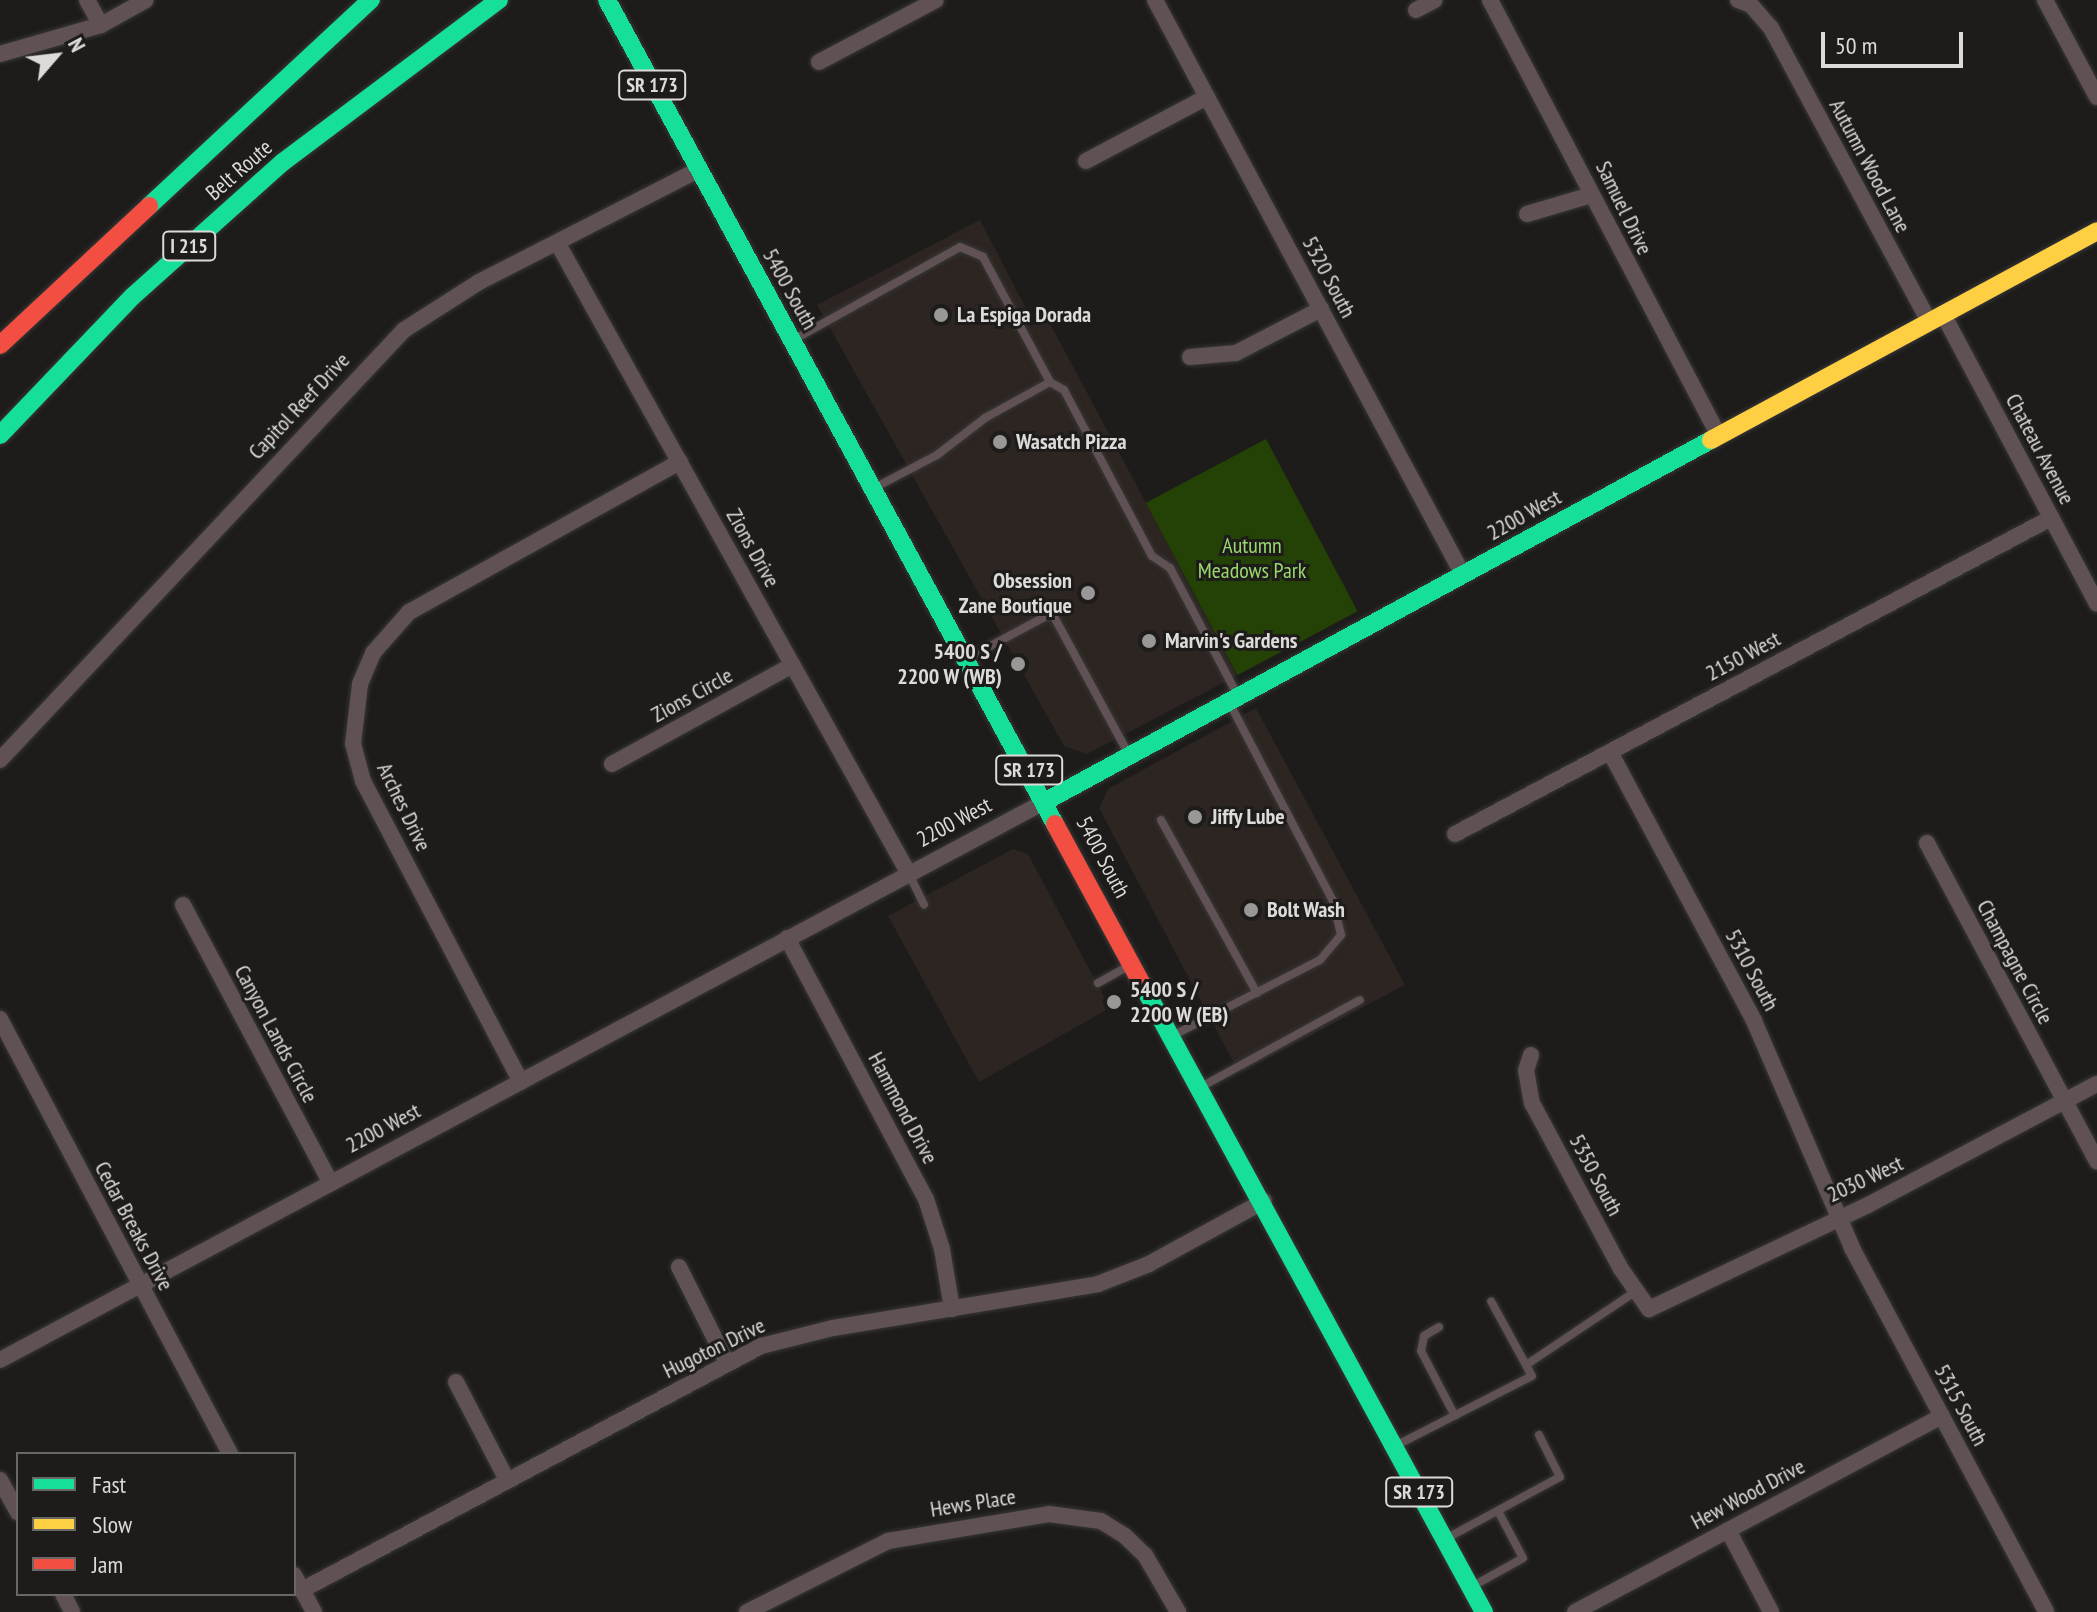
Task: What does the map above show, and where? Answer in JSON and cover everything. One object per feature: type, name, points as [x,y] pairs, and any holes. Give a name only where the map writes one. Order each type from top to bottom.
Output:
[{"type":"main road","name":"Belt Route","points":[[0,345],[371,0]]},
{"type":"main road","name":"Belt Route","points":[[0,435],[133,296],[283,162],[499,0]]},
{"type":"main road","name":"5400 South","points":[[607,0],[1264,1201],[1484,1612]]},
{"type":"main road","name":"2200 West","points":[[1046,801],[2097,231]]},
{"type":"street","points":[[87,0],[101,25]]},
{"type":"street","points":[[0,54],[101,25],[146,0]]},
{"type":"street","points":[[819,62],[936,0]]},
{"type":"street","name":"5320 South","points":[[1155,0],[1463,575]]},
{"type":"street","points":[[1416,10],[1435,0]]},
{"type":"street","name":"Samuel Drive","points":[[1490,0],[1719,436]]},
{"type":"street","name":"Autumn Wood Lane","points":[[1738,0],[1751,5],[1771,28],[1936,318]]},
{"type":"street","points":[[2045,0],[2097,97]]},
{"type":"street","points":[[1086,161],[1207,97]]},
{"type":"street","name":"Capitol Reef Drive","points":[[0,760],[404,330],[440,303],[698,170]]},
{"type":"street","points":[[1527,214],[1591,195]]},
{"type":"street","name":"Zions Drive","points":[[558,244],[909,874]]},
{"type":"street","points":[[1190,357],[1212,359],[1236,353],[1321,309]]},
{"type":"street","name":"Chateau Avenue","points":[[1936,318],[2097,604]]},
{"type":"street","name":"Arches Drive","points":[[521,1082],[363,781],[353,744],[360,684],[388,632],[431,597],[680,462]]},
{"type":"street","name":"2150 West","points":[[1455,834],[2051,518]]},
{"type":"street","name":"Zions Circle","points":[[612,764],[793,665]]},
{"type":"street","name":"5310 South","points":[[1610,752],[1754,1021],[1839,1217]]},
{"type":"street","name":"2200 West","points":[[0,1360],[1046,801]]},
{"type":"street","name":"Champagne Circle","points":[[1927,843],[2097,1162]]},
{"type":"street","name":"Canyon Lands Circle","points":[[183,905],[331,1183]]},
{"type":"street","name":"Hammond Drive","points":[[787,938],[926,1199],[942,1249],[952,1309]]},
{"type":"street","name":"Cedar Breaks Drive","points":[[0,1019],[229,1452]]},
{"type":"street","name":"5350 South","points":[[1531,1055],[1526,1079],[1532,1103],[1636,1291],[1649,1309]]},
{"type":"street","name":"2030 West","points":[[1649,1309],[1839,1217],[2097,1084]]},
{"type":"street","name":"Hugoton Drive","points":[[302,1590],[727,1363],[798,1335],[1114,1279],[1264,1201]]},
{"type":"street","name":"5315 South","points":[[1839,1217],[2046,1612]]},
{"type":"street","points":[[679,1267],[727,1363]]},
{"type":"street","points":[[456,1382],[507,1480]]},
{"type":"street","name":"Hew Wood Drive","points":[[1575,1612],[1942,1416]]},
{"type":"street","points":[[0,1480],[16,1508]]},
{"type":"street","name":"Hews Place","points":[[747,1612],[888,1541],[1049,1514],[1101,1521],[1125,1536],[1145,1555],[1178,1612]]},
{"type":"street","points":[[1728,1530],[1771,1612]]},
{"type":"street","points":[[296,1579],[314,1612]]},
{"type":"lane","points":[[792,340],[960,247],[983,257],[1050,382],[1064,390],[1152,556],[1170,568],[1298,830],[1340,924],[1339,943],[1329,955],[1173,1036]]},
{"type":"lane","points":[[874,489],[937,455],[985,418],[1050,382]]},
{"type":"lane","points":[[967,658],[1052,613],[1130,756]]},
{"type":"lane","points":[[1161,820],[1257,993]]},
{"type":"lane","points":[[909,874],[924,905]]},
{"type":"lane","points":[[1098,983],[1134,964]]},
{"type":"lane","points":[[1201,1087],[1360,1000]]},
{"type":"lane","points":[[1526,1365],[1636,1291]]},
{"type":"lane","points":[[1395,1446],[1532,1376],[1491,1301]]},
{"type":"lane","points":[[1439,1327],[1424,1336],[1421,1351],[1455,1416]]},
{"type":"lane","points":[[1445,1539],[1560,1477],[1539,1435]]},
{"type":"lane","points":[[1471,1587],[1523,1558],[1498,1511]]},
{"type":"shaded area","points":[[980,220],[1033,322],[1046,316],[1238,675],[1087,754],[1064,746],[817,305]]},
{"type":"shaded area","points":[[1256,708],[1405,985],[1239,1073],[1099,808],[1108,789]]},
{"type":"shaded area","points":[[1013,849],[1028,854],[1110,1008],[979,1082],[888,916]]},
{"type":"green space","name":"Autumn Meadows Park","points":[[1266,439],[1358,611],[1237,675],[1146,503]]},
{"type":"traffic: fast","points":[[149,206],[371,0]]},
{"type":"traffic: fast","points":[[0,435],[133,296],[283,162],[499,0]]},
{"type":"traffic: fast","points":[[607,0],[1055,824]]},
{"type":"traffic: fast","points":[[1046,801],[1711,440]]},
{"type":"traffic: fast","points":[[1142,984],[1484,1612]]},
{"type":"traffic: slow","points":[[1711,440],[2097,231]]},
{"type":"traffic: jam","points":[[0,345],[149,206]]},
{"type":"traffic: jam","points":[[1055,824],[1142,984]]},
{"type":"place","name":"La Espiga Dorada","points":[[941,315]]},
{"type":"place","name":"Wasatch Pizza","points":[[1000,442]]},
{"type":"place","name":"Obsession Zane Boutique","points":[[1088,593]]},
{"type":"place","name":"Marvin's Gardens","points":[[1149,641]]},
{"type":"place","name":"5400 S / 2200 W (WB)","points":[[1018,664]]},
{"type":"place","name":"Jiffy Lube","points":[[1195,817]]},
{"type":"place","name":"Bolt Wash","points":[[1251,910]]},
{"type":"place","name":"5400 S / 2200 W (EB)","points":[[1114,1002]]}]
